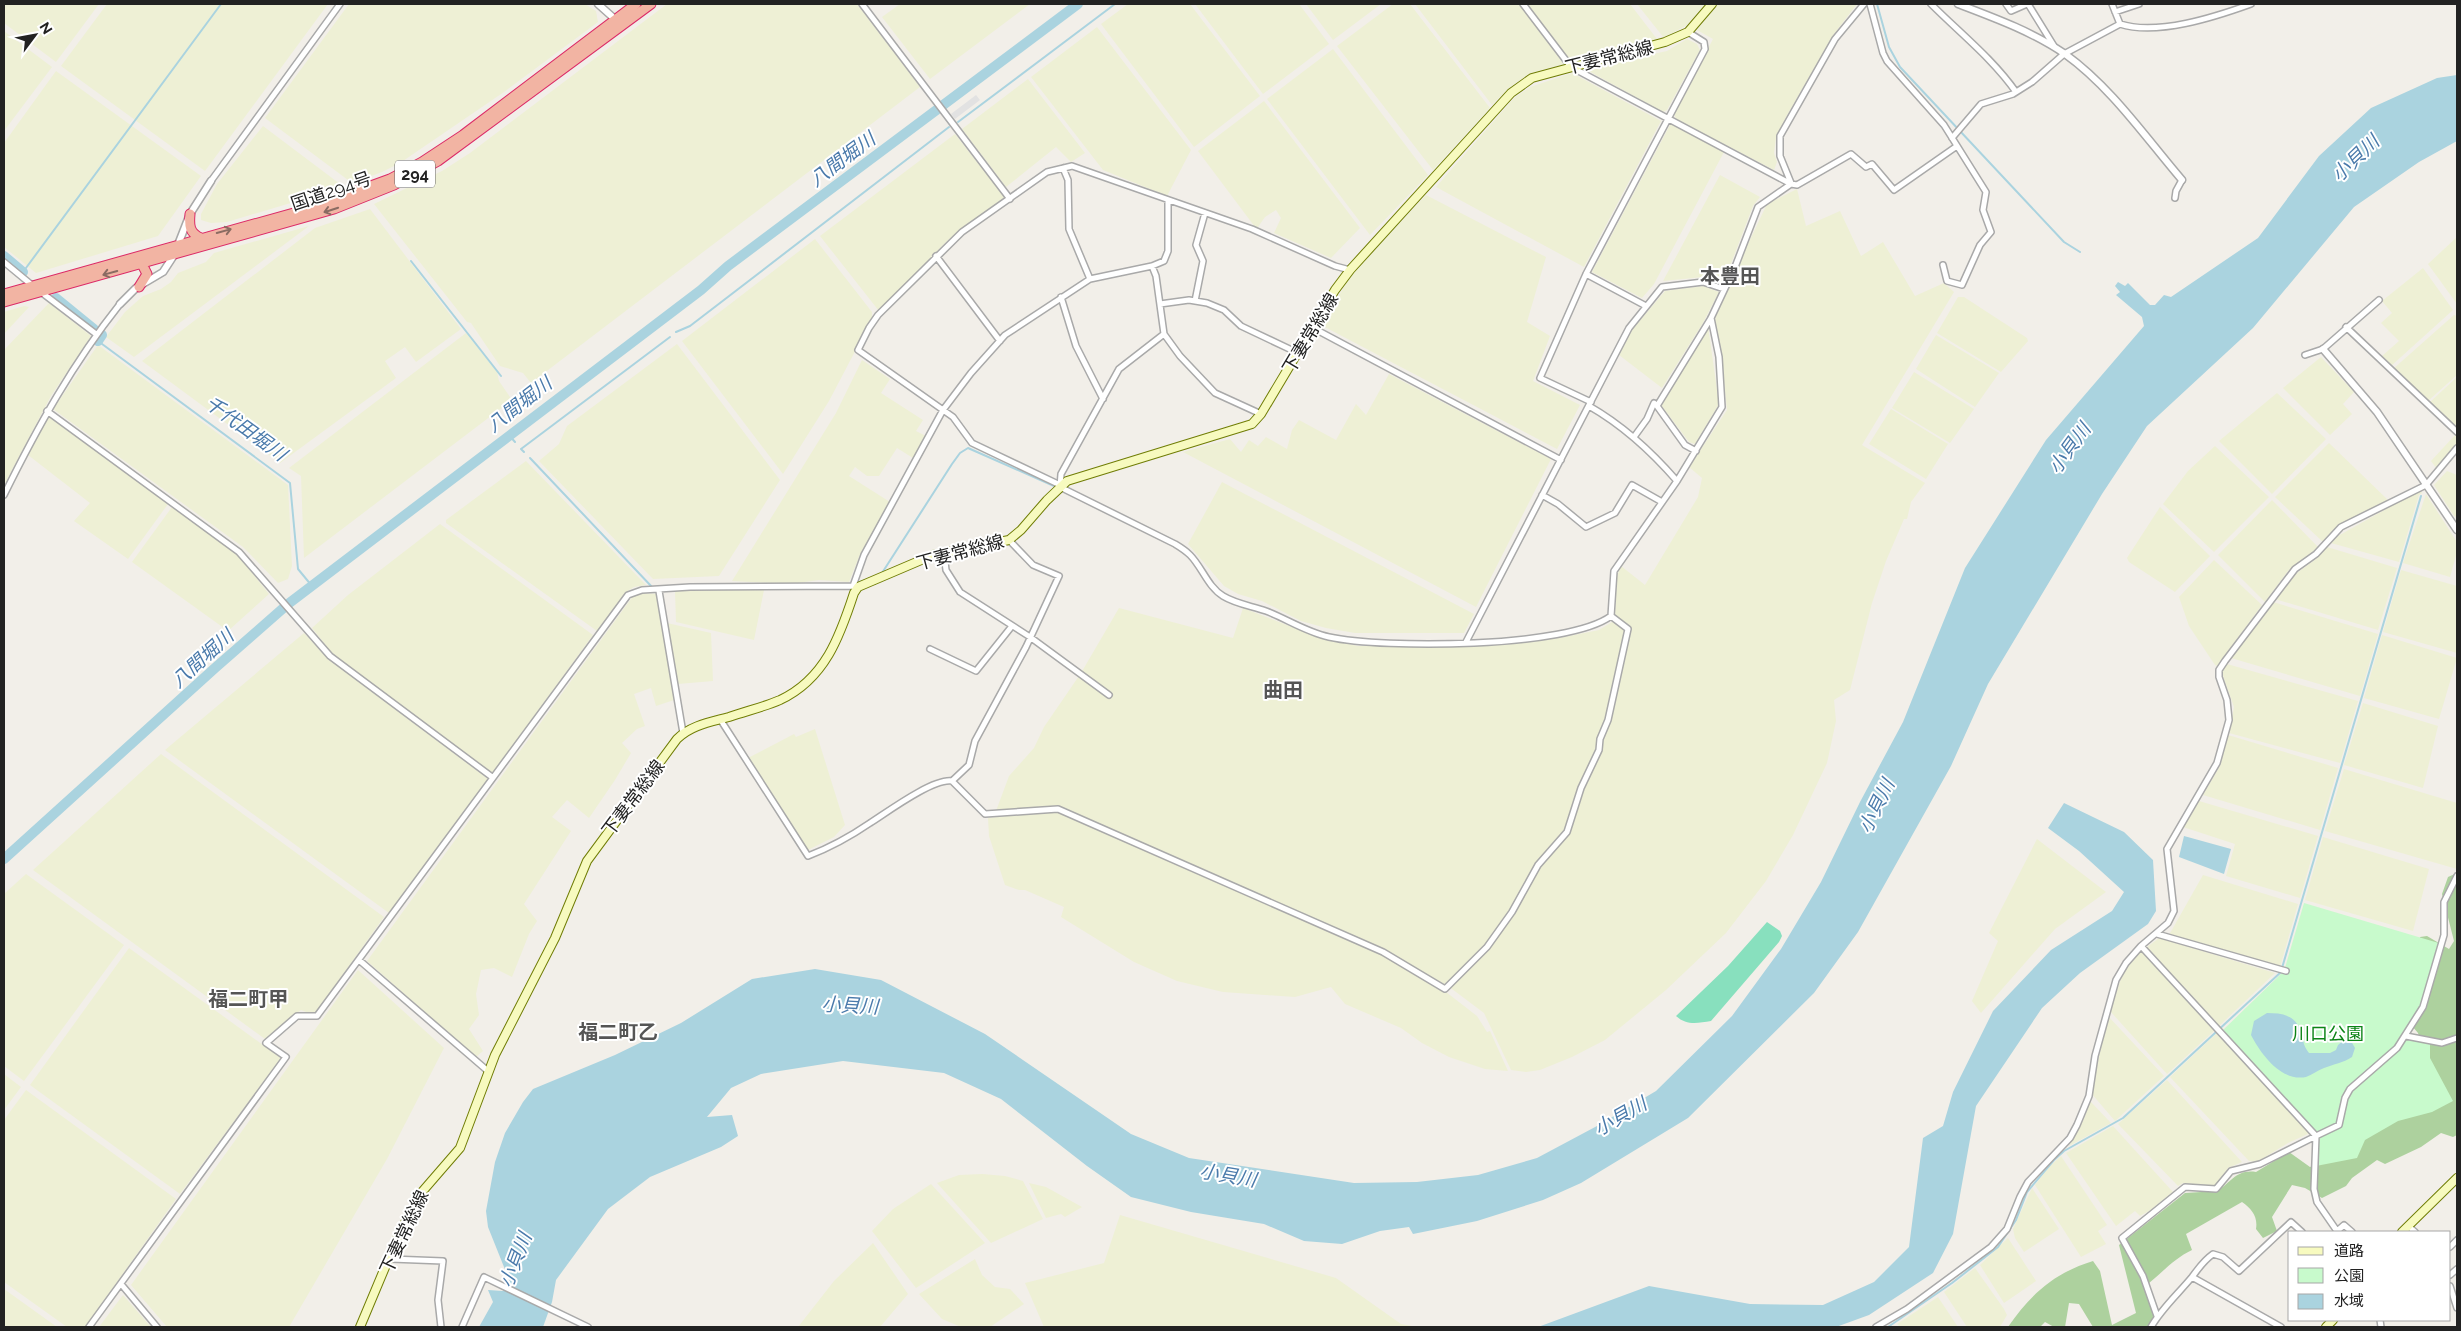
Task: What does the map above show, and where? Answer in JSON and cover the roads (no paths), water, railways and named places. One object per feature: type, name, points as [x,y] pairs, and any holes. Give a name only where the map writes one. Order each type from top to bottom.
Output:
[{"type":"highway","name":"国道294号","points":[[4,294],[37,289],[174,256],[334,209],[394,185],[438,161],[619,23],[636,4]]},
{"type":"highway","name":"国道294号","points":[[4,302],[37,289],[177,244],[357,193],[422,162],[463,135],[619,23],[651,4]]},
{"type":"highway","points":[[190,214],[189,226],[192,232],[201,238]]},
{"type":"highway","points":[[139,287],[148,274],[142,264]]},
{"type":"main road","name":"下妻常総線","points":[[360,1327],[399,1234],[421,1192],[460,1148],[495,1055],[555,938],[591,854],[623,814],[672,744],[683,733],[782,699],[820,668],[835,646],[854,588],[933,555],[1009,540],[1021,530],[1059,486],[1067,481],[1239,430],[1252,424],[1261,414],[1350,270],[1511,93],[1532,78],[1665,42],[1688,32],[1712,4]]},
{"type":"main road","points":[[2403,1231],[2457,1178]]},
{"type":"street","points":[[4,495],[47,411],[96,334],[120,304],[139,287],[163,272],[174,256],[190,214],[211,181],[340,4]]},
{"type":"street","points":[[598,4],[619,23]]},
{"type":"street","points":[[862,4],[1010,199]]},
{"type":"street","points":[[1523,4],[1571,66],[1791,184],[1797,185],[1852,154],[1866,167],[1872,164],[1894,190],[1957,146]]},
{"type":"street","points":[[1791,184],[1780,156],[1780,136],[1835,38],[1864,4]]},
{"type":"street","points":[[1870,4],[1883,53],[1887,61],[1954,137],[1957,146],[1986,192],[1983,210],[1991,232],[1980,245],[1962,285],[1947,280],[1943,265]]},
{"type":"street","points":[[1932,4],[1984,56],[2000,69],[2016,92]]},
{"type":"street","points":[[1958,4],[2028,33],[2056,49],[2104,89],[2182,180],[2176,191],[2175,198]]},
{"type":"street","points":[[2006,4],[2011,11],[2027,4],[2056,49]]},
{"type":"street","points":[[2112,4],[2120,24]]},
{"type":"street","points":[[2115,12],[2139,4]]},
{"type":"street","points":[[1954,137],[1964,127],[1973,111],[1981,104],[2016,92],[2032,82],[2064,54],[2120,24],[2139,29],[2183,23],[2213,17],[2252,4]]},
{"type":"street","points":[[1677,481],[1649,449],[1607,416],[1590,404],[1540,378],[1586,274],[1705,49],[1704,42],[1688,32]]},
{"type":"street","points":[[1350,270],[1335,266],[1252,229],[1072,166],[1048,172],[962,232],[878,316],[869,328],[858,350],[953,417],[972,443],[1175,544],[1190,555],[1222,596],[1268,612],[1297,626],[1328,636],[1360,642],[1451,644],[1552,636],[1601,624],[1611,616],[1614,571],[1677,481],[1722,408],[1718,357],[1710,318]]},
{"type":"street","points":[[1063,168],[1068,180],[1069,229],[1090,279]]},
{"type":"street","points":[[1657,406],[1710,318],[1758,207],[1791,184]]},
{"type":"street","points":[[90,1327],[286,1057],[266,1043],[297,1016],[317,1016],[628,595],[642,590],[725,586],[764,589],[854,588],[864,555],[944,410],[971,373],[1000,341],[1061,297],[1090,279],[1152,266],[1164,261],[1168,251],[1168,201]]},
{"type":"street","points":[[1195,301],[1203,261],[1196,245],[1205,213]]},
{"type":"street","points":[[936,256],[1000,341]]},
{"type":"street","points":[[4,262],[96,334]]},
{"type":"street","points":[[1152,266],[1164,334],[1215,393],[1261,414]]},
{"type":"street","points":[[1586,274],[1646,306]]},
{"type":"street","points":[[1466,642],[1629,328],[1662,287],[1704,282],[1724,289]]},
{"type":"street","points":[[1061,297],[1076,346],[1102,399]]},
{"type":"street","points":[[2304,355],[2323,349],[2379,300]]},
{"type":"street","points":[[1160,304],[1195,301],[1224,310],[1241,326],[1298,353]]},
{"type":"street","points":[[2346,327],[2457,432]]},
{"type":"street","points":[[1313,328],[1560,460]]},
{"type":"street","points":[[1059,486],[1061,474],[1119,369],[1164,334]]},
{"type":"street","points":[[2323,349],[2363,394],[2457,530]]},
{"type":"street","points":[[1634,437],[1647,419],[1654,403],[1685,445],[1696,451]]},
{"type":"street","points":[[47,411],[239,552],[330,656],[492,777]]},
{"type":"street","points":[[1876,1327],[1907,1309],[1984,1252],[2008,1228],[2028,1182],[2070,1138],[2089,1096],[2104,1019],[2116,980],[2126,963],[2140,946],[2158,934],[2168,923],[2174,911],[2167,849],[2217,763],[2229,720],[2229,709],[2219,670],[2295,569],[2316,554],[2341,527],[2426,485],[2457,448]]},
{"type":"street","points":[[1542,494],[1558,504],[1586,527],[1615,513],[1632,485],[1662,502]]},
{"type":"street","points":[[720,719],[808,856],[820,852],[870,823],[895,805],[941,783],[952,781],[969,764],[975,741],[1030,637],[1059,576],[1033,565],[1009,540]]},
{"type":"street","points":[[944,553],[946,570],[960,592],[1030,637],[1109,695]]},
{"type":"street","points":[[659,590],[683,733]]},
{"type":"street","points":[[952,781],[985,814],[1058,809],[1383,952],[1446,988],[1487,947],[1512,912],[1538,865],[1567,832],[1580,788],[1599,750],[1600,739],[1608,720],[1628,628],[1611,616]]},
{"type":"street","points":[[930,649],[976,671],[1012,626]]},
{"type":"street","points":[[2157,1316],[2143,1276],[2122,1238],[2185,1187],[2216,1189],[2231,1171],[2260,1164],[2339,1125],[2345,1098],[2350,1089],[2397,1048],[2423,1007],[2444,935],[2444,902],[2457,876]]},
{"type":"street","points":[[2158,934],[2286,971]]},
{"type":"street","points":[[2140,946],[2316,1136],[2314,1189],[2317,1202],[2336,1231]]},
{"type":"street","points":[[359,960],[489,1072]]},
{"type":"street","points":[[2406,1036],[2442,1043],[2457,1038]]},
{"type":"street","points":[[2151,1327],[2157,1316],[2192,1277],[2202,1261],[2213,1254],[2223,1257],[2239,1271],[2291,1222],[2301,1231]]},
{"type":"street","points":[[2338,1231],[2344,1225],[2351,1231]]},
{"type":"street","points":[[2408,1226],[2414,1231]]},
{"type":"street","points":[[390,1259],[443,1261],[438,1300],[441,1327]]},
{"type":"street","points":[[462,1327],[484,1277],[588,1327]]},
{"type":"street","points":[[2192,1277],[2282,1327]]},
{"type":"street","points":[[121,1284],[157,1327]]},
{"type":"street","points":[[2451,1289],[2457,1308]]},
{"type":"water","name":"小貝川","points":[[2457,75],[2457,141],[2419,162],[2354,207],[2253,328],[2147,426],[2102,494],[1988,684],[1951,766],[1858,932],[1814,993],[1688,1118],[1581,1183],[1543,1200],[1477,1221],[1413,1234],[1409,1227],[1380,1231],[1342,1244],[1304,1241],[1264,1224],[1191,1212],[1131,1197],[1087,1166],[1001,1099],[944,1073],[843,1061],[761,1074],[731,1088],[707,1117],[732,1115],[738,1136],[721,1147],[650,1177],[608,1209],[556,1280],[552,1302],[543,1327],[479,1327],[493,1302],[488,1290],[503,1291],[510,1282],[488,1227],[486,1211],[495,1162],[505,1133],[533,1089],[615,1055],[681,1023],[752,979],[815,969],[881,980],[985,1034],[1131,1134],[1189,1158],[1354,1183],[1417,1182],[1478,1175],[1537,1158],[1597,1126],[1656,1091],[1732,1016],[1781,949],[1821,882],[1860,802],[1903,722],[1965,568],[2046,440],[2144,326],[2142,317],[2116,295],[2120,292],[2115,286],[2118,282],[2125,286],[2128,283],[2150,305],[2155,305],[2164,295],[2171,297],[2258,238],[2319,156],[2371,108],[2437,78]]},
{"type":"water","points":[[2064,803],[2124,832],[2153,860],[2156,911],[2148,924],[2080,973],[2042,1008],[1976,1106],[1953,1234],[1933,1273],[1869,1315],[1836,1327],[1538,1327],[1649,1286],[1750,1304],[1823,1305],[1874,1282],[1909,1247],[1923,1138],[1943,1126],[1953,1092],[1993,1011],[2051,950],[2112,911],[2124,892],[2079,851],[2048,828]]},
{"type":"water","points":[[2184,836],[2231,849],[2224,874],[2179,857]]},
{"type":"water","points":[[2267,1013],[2283,1014],[2292,1018],[2301,1031],[2304,1044],[2309,1053],[2330,1053],[2336,1050],[2338,1045],[2344,1040],[2351,1041],[2355,1048],[2352,1057],[2306,1077],[2288,1075],[2280,1071],[2266,1058],[2251,1035],[2254,1021]]},
{"type":"waterway","points":[[23,272],[221,4]]},
{"type":"waterway","name":"八間堀川","points":[[4,859],[288,604],[701,290],[728,266],[1078,4]]},
{"type":"waterway","points":[[958,122],[1115,4]]},
{"type":"waterway","points":[[1877,4],[1889,47],[1900,67],[2064,242],[2080,252]]},
{"type":"waterway","points":[[676,332],[690,326],[949,127]]},
{"type":"waterway","name":"千代田堀川","points":[[4,256],[23,272]]},
{"type":"waterway","points":[[411,261],[501,376]]},
{"type":"waterway","name":"千代田堀川","points":[[56,298],[94,329]]},
{"type":"waterway","name":"千代田堀川","points":[[98,341],[102,335]]},
{"type":"waterway","points":[[524,452],[521,449],[670,337]]},
{"type":"waterway","name":"千代田堀川","points":[[98,341],[290,483],[298,569],[312,586]]},
{"type":"waterway","name":"八間堀川","points":[[509,435],[515,442]]},
{"type":"waterway","points":[[882,573],[952,464],[960,453],[968,448],[1054,486]]},
{"type":"waterway","points":[[530,458],[652,587]]},
{"type":"waterway","points":[[2282,968],[2421,496]]},
{"type":"waterway","points":[[856,583],[866,580]]},
{"type":"waterway","points":[[699,584],[747,584]]},
{"type":"waterway","points":[[814,584],[832,584]]},
{"type":"waterway","points":[[1888,1327],[1952,1283],[1998,1247],[2016,1220],[2027,1192],[2054,1160],[2064,1151],[2123,1118],[2281,972]]},
{"type":"district","name":"本豊田","points":[[1730,276]]},
{"type":"district","name":"曲田","points":[[1283,690]]},
{"type":"district","name":"福二町甲","points":[[248,999]]},
{"type":"district","name":"福二町乙","points":[[618,1032]]},
{"type":"park label","name":"川口公園","points":[[2328,1033]]}]
